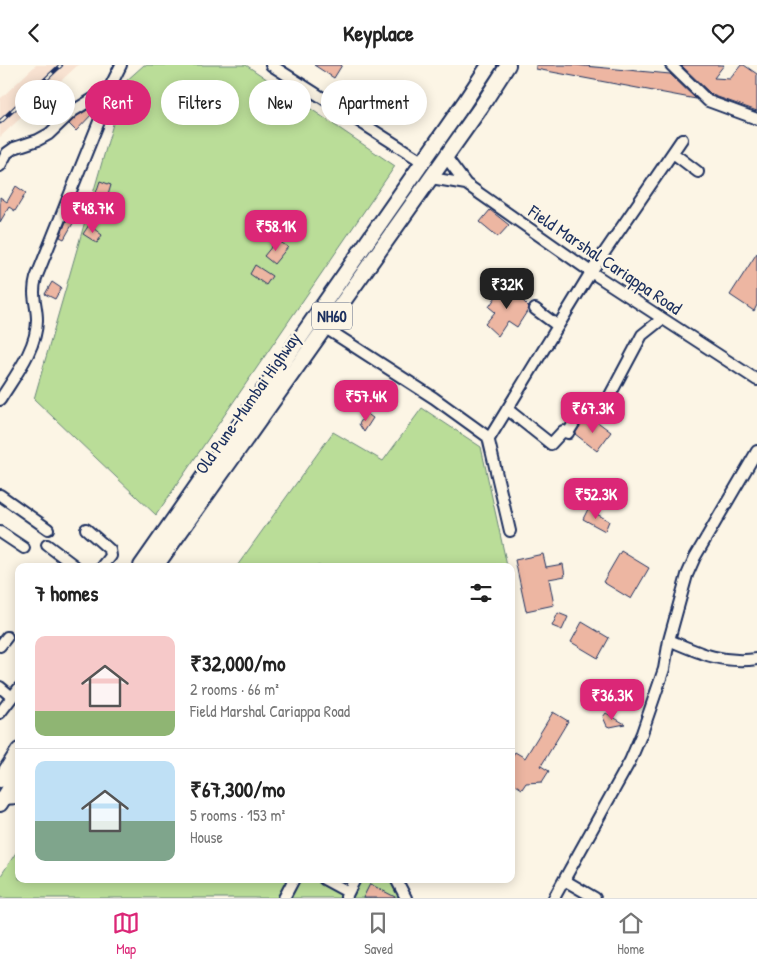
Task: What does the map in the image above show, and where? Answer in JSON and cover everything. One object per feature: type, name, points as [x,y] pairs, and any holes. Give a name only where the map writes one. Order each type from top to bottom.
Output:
[{"type":"highway","name":"Old Pune–Mumbai Highway","points":[[143,563],[424,162],[489,65]]},
{"type":"highway","name":"Old Pune–Mumbai Highway","points":[[158,563],[446,157],[508,65]]},
{"type":"highway","points":[[0,780],[15,756]]},
{"type":"highway","points":[[2,802],[15,780]]},
{"type":"street","points":[[114,80],[121,65]]},
{"type":"street","points":[[272,65],[424,162]]},
{"type":"street","points":[[671,65],[708,101],[757,119]]},
{"type":"street","points":[[0,166],[7,153],[14,148],[38,141],[49,134],[73,111],[85,104]]},
{"type":"street","points":[[0,400],[29,351],[33,340],[38,319],[33,290],[36,278],[98,125]]},
{"type":"street","points":[[489,439],[591,273],[682,139]]},
{"type":"street","points":[[673,153],[698,172]]},
{"type":"street","points":[[446,157],[466,184]]},
{"type":"street","name":"Field Marshal Cariappa Road","points":[[431,178],[466,184],[591,273],[757,379]]},
{"type":"street","points":[[535,309],[558,326]]},
{"type":"street","points":[[507,409],[551,444],[563,431],[568,433],[581,414],[595,415],[601,412],[642,335],[662,319]]},
{"type":"street","points":[[324,327],[434,398],[476,427],[489,439],[510,531]]},
{"type":"street","points":[[554,898],[630,761],[639,740],[664,669],[668,640],[686,575],[694,557],[757,451]]},
{"type":"street","points":[[0,495],[48,529]]},
{"type":"street","points":[[86,529],[110,550],[111,556],[106,563]]},
{"type":"street","points":[[0,532],[24,548]]},
{"type":"street","points":[[47,545],[71,563]]},
{"type":"street","points":[[0,646],[7,637]]},
{"type":"street","points":[[668,640],[707,656],[727,661],[757,659]]},
{"type":"street","points":[[0,687],[12,697]]},
{"type":"street","points":[[0,713],[15,693]]},
{"type":"street","points":[[2,802],[15,799]]},
{"type":"street","points":[[564,880],[595,898]]},
{"type":"street","points":[[284,898],[292,883]]},
{"type":"street","points":[[330,883],[347,895],[353,883]]},
{"type":"street","points":[[398,883],[406,898]]},
{"type":"shaded area","points":[[36,65],[78,65],[62,80],[20,80]]},
{"type":"shaded area","points":[[15,85],[15,123],[0,137],[0,99]]},
{"type":"green space","points":[[144,65],[246,65],[268,80],[249,80],[249,125],[311,125],[311,109],[321,116],[321,125],[335,125],[395,166],[156,515],[34,399],[113,125],[151,125],[151,80],[127,80]]},
{"type":"green space","points":[[422,408],[481,447],[506,563],[239,563],[333,432],[383,461]]},
{"type":"green space","points":[[15,854],[15,883],[391,883],[404,898],[0,898],[0,877]]},
{"type":"building","points":[[314,65],[342,65],[334,78]]},
{"type":"building","points":[[536,65],[574,65],[670,74],[696,99],[536,69]]},
{"type":"building","points":[[681,65],[724,65],[714,78],[730,79],[741,65],[744,65],[757,74],[757,111],[712,95]]},
{"type":"building","points":[[85,111],[85,121],[76,131],[70,125],[75,125],[75,118]]},
{"type":"building","points":[[100,181],[111,185],[105,205],[93,202]]},
{"type":"building","points":[[16,186],[26,193],[15,211],[9,207],[0,222],[0,197],[7,202]]},
{"type":"building","points":[[490,210],[509,225],[498,237],[480,222]]},
{"type":"building","points":[[69,214],[76,218],[64,239],[60,237]]},
{"type":"building","points":[[89,225],[102,235],[97,243],[83,234]]},
{"type":"building","points":[[277,240],[288,247],[274,264],[264,256]]},
{"type":"building","points":[[757,253],[757,305],[754,311],[730,295]]},
{"type":"building","points":[[255,265],[272,276],[266,285],[250,274]]},
{"type":"building","points":[[52,282],[61,288],[55,299],[45,294]]},
{"type":"building","points":[[503,286],[515,295],[519,289],[526,295],[522,300],[529,307],[517,327],[508,321],[498,336],[485,324],[495,312],[489,307]]},
{"type":"building","points":[[366,413],[373,418],[364,432],[359,424]]},
{"type":"building","points":[[587,420],[595,420],[611,432],[597,451],[575,434],[582,423]]},
{"type":"building","points":[[588,509],[609,521],[605,531],[583,519]]},
{"type":"building","points":[[621,551],[649,568],[631,599],[603,582]]},
{"type":"building","points":[[543,554],[546,567],[563,564],[565,576],[549,579],[554,605],[526,611],[515,560]]},
{"type":"building","points":[[558,613],[568,617],[562,630],[552,626]]},
{"type":"building","points":[[582,622],[609,638],[598,658],[571,642]]},
{"type":"building","points":[[553,712],[568,721],[541,766],[549,771],[542,782],[526,783],[522,789],[515,785],[515,752],[525,758]]},
{"type":"building","points":[[606,713],[625,724],[607,726],[603,717]]},
{"type":"building","points":[[370,884],[397,898],[363,898]]},
{"type":"railway","points":[[0,122],[61,65]]}]
